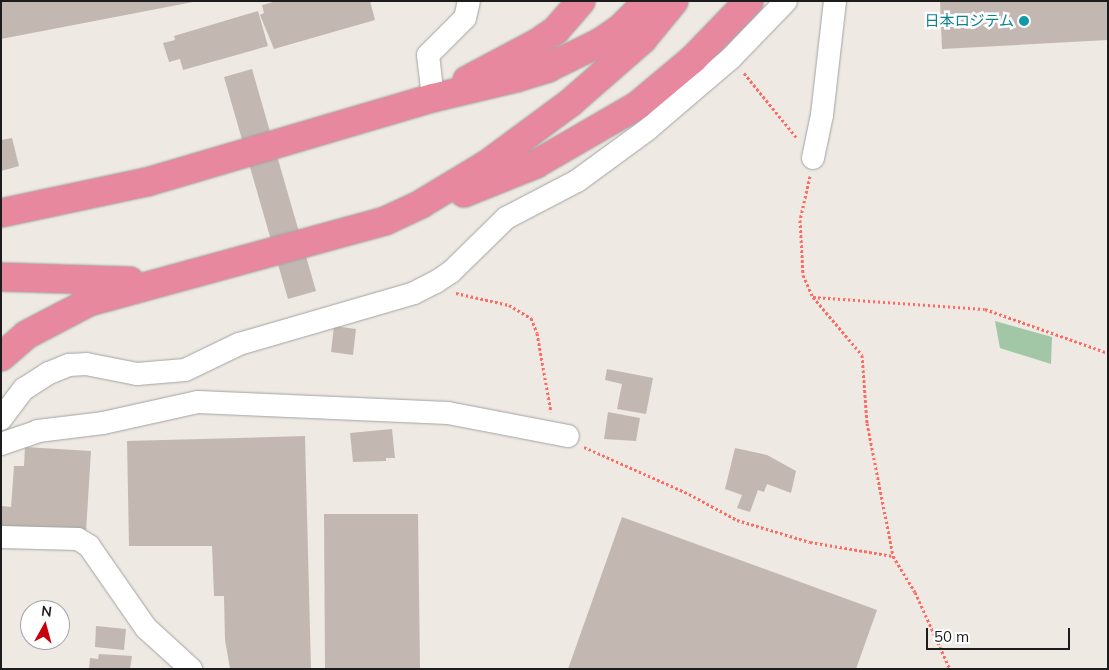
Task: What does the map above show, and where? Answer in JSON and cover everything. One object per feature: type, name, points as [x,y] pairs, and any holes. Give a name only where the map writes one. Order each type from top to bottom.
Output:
[{"type":"highway","points":[[433,98],[537,43],[556,30],[581,1]]},
{"type":"highway","points":[[1,229],[148,182],[433,98],[516,78],[557,64],[599,43],[621,28],[648,1]]},
{"type":"highway","points":[[385,221],[450,188],[529,135],[612,69],[643,39],[674,1]]},
{"type":"highway","points":[[1,357],[26,335],[74,308],[114,294],[204,272],[385,221],[536,164],[608,125],[692,59],[750,1]]},
{"type":"highway","points":[[1,213],[148,182]]},
{"type":"highway","points":[[1,277],[112,281],[204,272]]},
{"type":"street","points":[[433,98],[428,55],[465,18],[469,1]]},
{"type":"street","points":[[1,418],[24,389],[49,373],[69,366],[86,364],[145,374],[185,370],[239,344],[414,293],[436,282],[451,272],[506,218],[577,181],[648,129],[731,58],[786,1]]},
{"type":"street","points":[[813,158],[822,115],[835,1]]},
{"type":"street","points":[[1,444],[38,431],[103,423],[198,402],[448,413],[568,436]]},
{"type":"street","points":[[1,537],[78,539],[89,546],[146,628],[191,669]]},
{"type":"path","points":[[731,58],[813,158],[800,220],[799,249],[803,275],[813,297],[862,355],[869,432],[893,556],[915,592],[950,669]]},
{"type":"path","points":[[436,282],[459,295],[509,305],[531,318],[537,333],[553,424],[568,436],[600,455],[689,494],[737,520],[810,542],[893,556]]},
{"type":"path","points":[[813,297],[985,309],[1108,353]]},
{"type":"green space","points":[[995,321],[1052,337],[1051,364],[1000,348]]},
{"type":"building","points":[[1,1],[193,1],[193,2],[1,39]]},
{"type":"building","points":[[277,1],[370,1],[375,20],[274,49],[260,15],[264,13],[262,5]]},
{"type":"building","name":"日本ロジテム","points":[[940,1],[1108,1],[1108,40],[942,49]]},
{"type":"building","points":[[258,11],[268,46],[183,70],[180,59],[169,62],[163,43],[175,40],[174,36]]},
{"type":"building","points":[[252,69],[316,291],[288,299],[224,77]]},
{"type":"building","points":[[12,138],[19,166],[1,171],[1,140]]},
{"type":"building","points":[[334,326],[356,329],[353,355],[331,352]]},
{"type":"building","points":[[607,369],[653,378],[646,414],[617,409],[622,384],[605,380]]},
{"type":"building","points":[[608,412],[640,418],[636,441],[604,439]]},
{"type":"building","points":[[392,429],[395,458],[386,458],[386,461],[353,462],[350,433]]},
{"type":"building","points":[[305,436],[311,669],[230,669],[225,640],[224,596],[214,596],[212,546],[129,546],[127,441]]},
{"type":"building","points":[[25,447],[91,451],[86,532],[1,526],[1,506],[11,507],[14,466],[24,466]]},
{"type":"building","points":[[735,448],[767,455],[796,471],[791,493],[767,484],[764,492],[758,490],[750,512],[737,508],[742,495],[725,489]]},
{"type":"building","points":[[324,514],[418,514],[420,669],[325,669]]},
{"type":"building","points":[[622,517],[877,610],[856,669],[568,669]]},
{"type":"building","points":[[96,626],[126,629],[124,650],[95,647]]},
{"type":"building","points":[[99,654],[132,656],[130,669],[89,669],[90,658],[98,659]]},
{"type":"place","name":"日本ロジテム","points":[[1024,21]]}]
